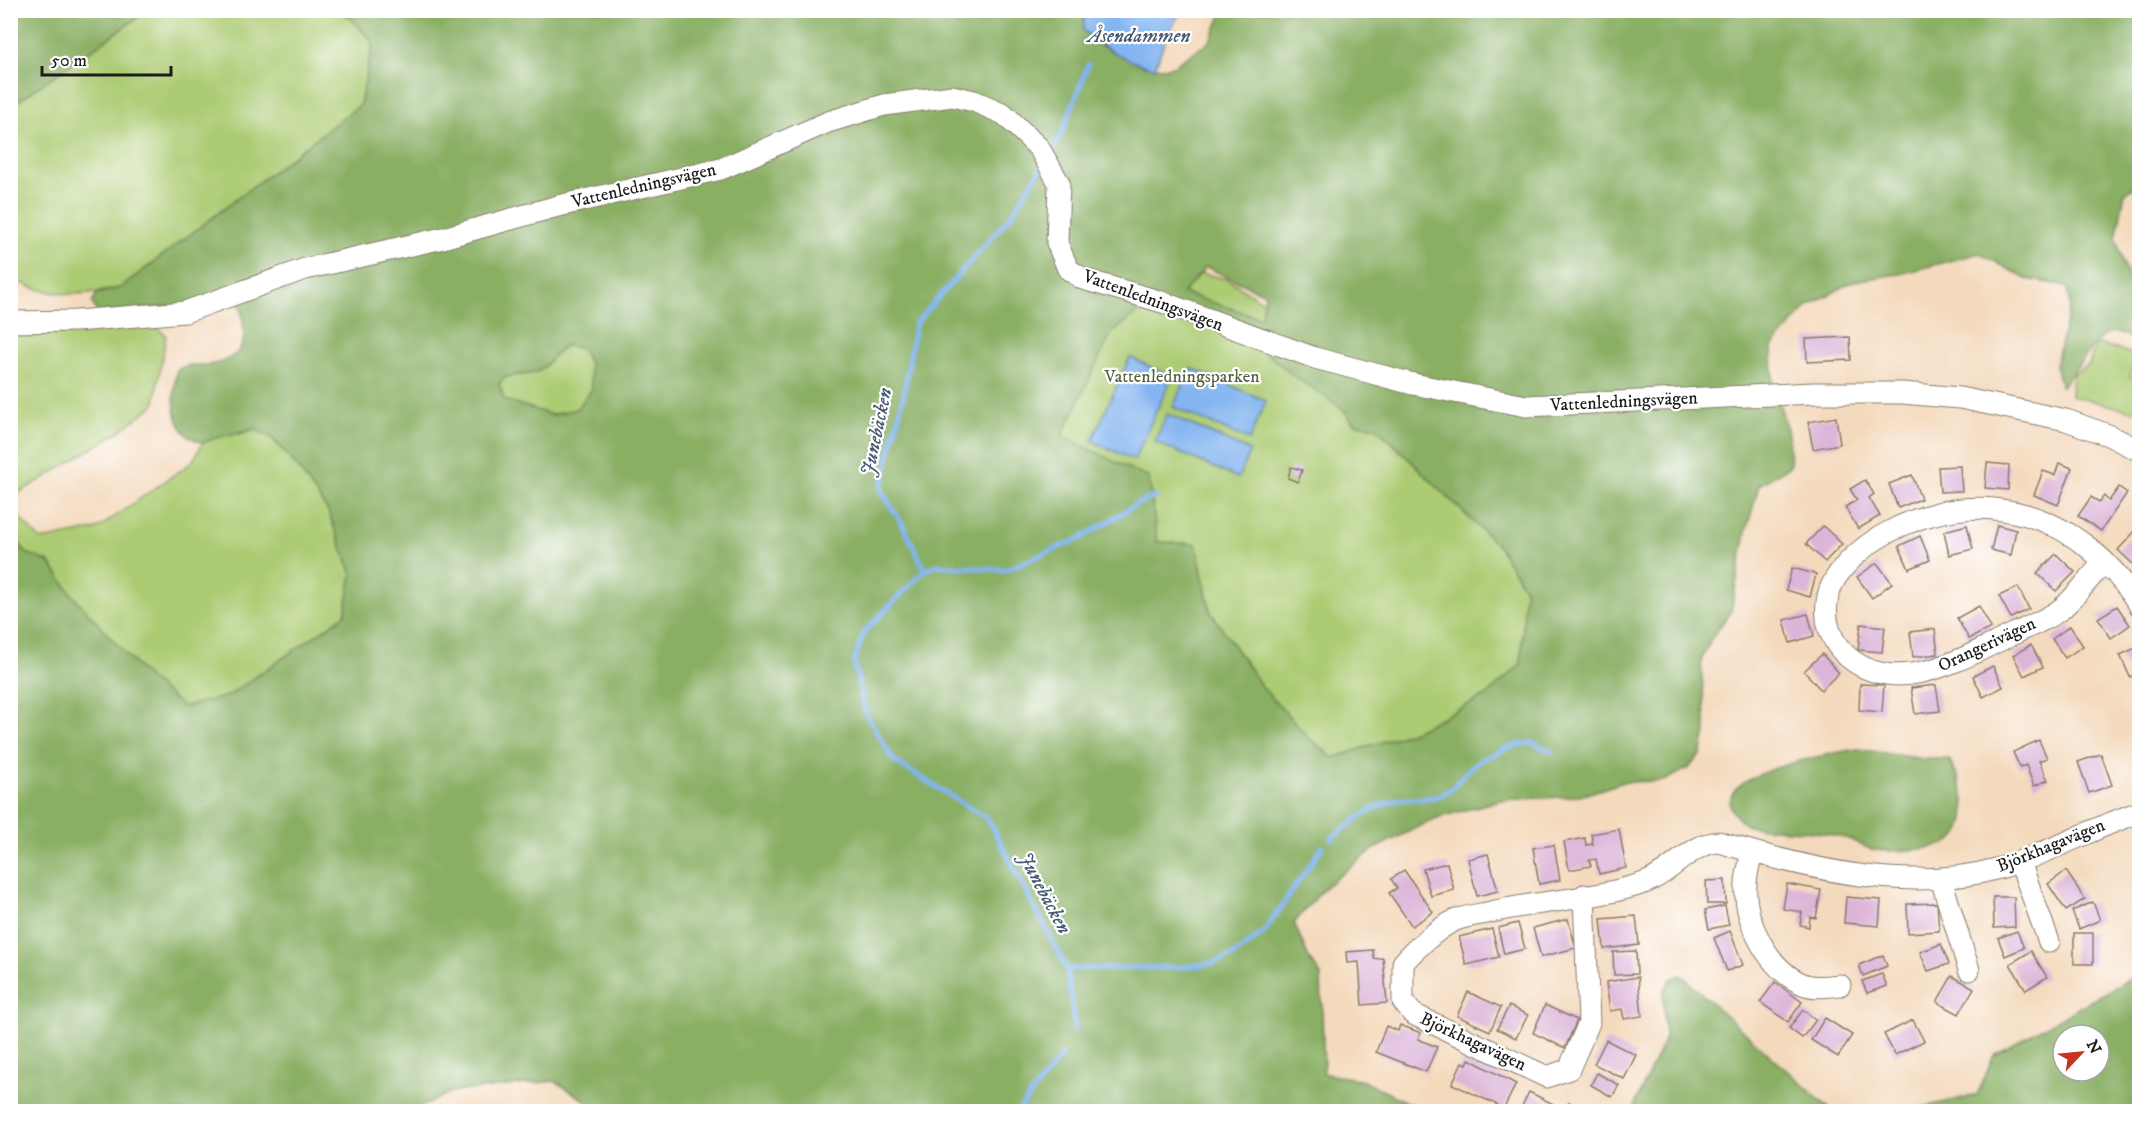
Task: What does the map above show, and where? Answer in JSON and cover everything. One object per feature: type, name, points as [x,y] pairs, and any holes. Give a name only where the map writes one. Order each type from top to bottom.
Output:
[{"type":"street","name":"Vattenledningsvägen","points":[[10,322],[76,321],[185,312],[305,269],[443,237],[558,206],[721,170],[828,122],[884,105],[952,96],[974,101],[1004,114],[1039,148],[1059,183],[1056,223],[1059,250],[1068,269],[1083,279],[1162,302],[1315,358],[1413,384],[1526,406],[1814,393],[1902,393],[1960,398],[2066,420],[2108,435],[2139,452]]},
{"type":"street","name":"Orangerivägen","points":[[2104,562],[2061,609],[1942,668],[1914,674],[1878,673],[1857,664],[1839,649],[1829,630],[1826,612],[1829,593],[1853,558],[1876,539],[1927,514],[1959,508],[1988,507],[2018,512],[2047,522],[2077,539],[2104,562],[2139,606]]},
{"type":"street","name":"Björkhagavägen","points":[[1584,895],[1589,1023],[1569,1069],[1547,1077],[1413,1014],[1403,1002],[1403,963],[1412,952],[1455,920],[1529,903],[1584,895],[1645,882],[1671,868],[1697,846],[1706,843],[1719,842],[1752,852],[1857,874],[1900,879],[1941,879],[1998,868],[2020,861],[2102,825],[2139,812]]},
{"type":"street","points":[[1752,852],[1746,884],[1747,906],[1761,943],[1792,978],[1804,985],[1817,988],[1840,985]]},
{"type":"street","points":[[2020,861],[2049,942]]},
{"type":"street","points":[[1941,879],[1969,970]]},
{"type":"green space","points":[[11,10],[147,10],[147,11],[11,106]]},
{"type":"green space","points":[[147,11],[340,11],[350,17],[373,43],[360,105],[120,288],[68,294],[47,292],[22,283],[11,283],[10,106]]},
{"type":"green space","points":[[340,11],[1085,11],[1083,30],[1098,44],[1144,66],[1163,68],[1173,66],[1210,41],[1223,11],[2139,11],[2139,185],[2125,193],[2116,238],[2127,276],[2139,293],[2139,344],[2120,333],[2106,334],[2095,344],[2061,387],[2055,366],[2070,306],[2067,286],[2026,279],[1980,253],[1904,273],[1854,281],[1808,306],[1772,347],[1773,381],[1788,433],[1790,466],[1759,485],[1746,532],[1731,611],[1711,639],[1701,661],[1706,733],[1701,754],[1689,768],[1664,781],[1624,782],[1580,796],[1500,800],[1434,819],[1374,849],[1325,887],[1294,923],[1310,960],[1321,975],[1324,1074],[1359,1079],[1425,1111],[603,1112],[555,1081],[451,1092],[413,1111],[11,1111],[10,531],[26,553],[49,562],[73,596],[142,672],[183,707],[228,696],[345,615],[352,574],[328,511],[297,466],[272,438],[255,429],[203,443],[186,434],[178,420],[174,395],[177,370],[191,365],[214,364],[234,355],[243,342],[244,334],[240,305],[219,294],[187,305],[98,313],[92,303],[96,294],[120,288],[360,105],[373,43],[350,17]],"holes":[[[1206,267],[1265,294],[1261,318],[1183,293]],[[1155,299],[1230,324],[1298,379],[1343,409],[1354,423],[1376,427],[1499,547],[1525,589],[1521,664],[1486,696],[1412,732],[1333,758],[1307,736],[1262,687],[1210,611],[1196,544],[1157,542],[1149,478],[1062,436],[1111,334]],[[567,345],[582,349],[589,363],[592,389],[577,409],[552,415],[504,400],[499,384],[504,378],[538,371]]]},
{"type":"green space","name":"Vattenledningsparken","points":[[1003,11],[1140,11],[1116,254],[1227,279],[1325,341],[1305,383],[1343,409],[1354,423],[1376,427],[1499,547],[1525,589],[1521,664],[1486,696],[1412,732],[1333,758],[1307,736],[1262,687],[1210,611],[1196,544],[1157,542],[1149,478],[1011,421]]},
{"type":"green space","points":[[155,326],[166,335],[155,404],[119,432],[11,498],[11,336]]},
{"type":"green space","points":[[2099,344],[2133,354],[2135,357],[2130,376],[2137,380],[2139,389],[2133,411],[2071,396],[2073,374],[2089,365],[2095,346]]},
{"type":"green space","points":[[568,345],[582,348],[589,363],[592,389],[577,409],[552,415],[504,400],[499,384],[504,378],[538,371],[559,350]]},
{"type":"green space","points":[[255,429],[272,438],[297,466],[328,511],[352,574],[345,615],[228,696],[183,707],[142,672],[73,596],[49,562],[26,553],[11,531],[10,499],[22,521],[41,540],[97,529],[192,462],[203,443],[222,434],[240,434]]},
{"type":"green space","points":[[1858,749],[1923,759],[1949,759],[1958,777],[1965,809],[1961,830],[1955,838],[1929,848],[1875,850],[1833,835],[1748,826],[1732,809],[1732,795],[1745,782],[1767,771],[1820,756]]},
{"type":"green space","points":[[1681,975],[1832,1111],[1632,1111],[1665,1038],[1663,992],[1671,979]]},
{"type":"green space","points":[[2139,975],[2139,1111],[1904,1111],[1977,1095],[1994,1055],[2051,1023],[2051,1083],[2111,1083],[2111,1023],[2051,1023]]},
{"type":"water","name":"Åsendammen","points":[[1085,10],[1181,11],[1165,40],[1155,68],[1126,59],[1091,37],[1083,30]]},
{"type":"water","points":[[1130,357],[1172,377],[1134,460],[1092,441]]},
{"type":"water","points":[[1191,368],[1266,401],[1249,440],[1173,407]]},
{"type":"water","points":[[1167,414],[1250,451],[1238,478],[1155,442]]},
{"type":"building","points":[[1850,337],[1851,360],[1807,362],[1806,339]]},
{"type":"building","points":[[1836,417],[1840,444],[1813,449],[1808,422]]},
{"type":"building","points":[[1987,463],[2009,465],[2008,490],[1985,488]]},
{"type":"building","points":[[2059,463],[2072,468],[2058,505],[2034,495],[2043,471],[2055,475]]},
{"type":"building","points":[[1960,466],[1962,491],[1940,492],[1938,467]]},
{"type":"building","points":[[1291,467],[1302,470],[1298,482],[1288,478]]},
{"type":"building","points":[[1912,475],[1921,499],[1898,508],[1889,484]]},
{"type":"building","points":[[1865,480],[1874,494],[1869,498],[1880,516],[1858,529],[1845,507],[1857,500],[1850,489]]},
{"type":"building","points":[[2119,487],[2127,493],[2101,531],[2078,516],[2091,497],[2099,502],[2104,496],[2109,501]]},
{"type":"building","points":[[1967,525],[1973,549],[1949,555],[1944,531]]},
{"type":"building","points":[[1997,525],[2016,530],[2011,555],[1991,550]]},
{"type":"building","points":[[1823,526],[1842,544],[1825,562],[1806,544]]},
{"type":"building","points":[[2136,530],[2140,534],[2140,562],[2135,566],[2118,550]]},
{"type":"building","points":[[1920,536],[1930,560],[1909,569],[1899,546]]},
{"type":"building","points":[[2056,554],[2075,572],[2056,591],[2037,573]]},
{"type":"building","points":[[1877,563],[1892,583],[1872,598],[1857,577]]},
{"type":"building","points":[[1792,568],[1816,574],[1810,597],[1786,590]]},
{"type":"building","points":[[2018,587],[2029,609],[2011,618],[1999,596]]},
{"type":"building","points":[[1979,606],[1991,628],[1969,639],[1957,618]]},
{"type":"building","points":[[2117,606],[2130,625],[2111,638],[2098,618]]},
{"type":"building","points":[[1808,614],[1814,636],[1790,643],[1784,620]]},
{"type":"building","points":[[1861,624],[1885,627],[1882,652],[1858,650]]},
{"type":"building","points":[[2070,626],[2083,646],[2065,658],[2052,639]]},
{"type":"building","points":[[1935,629],[1938,654],[1913,657],[1910,632]]},
{"type":"building","points":[[2031,645],[2043,667],[2024,676],[2013,655]]},
{"type":"building","points":[[2140,646],[2140,672],[2130,677],[2120,655]]},
{"type":"building","points":[[1822,654],[1839,673],[1821,690],[1804,671]]},
{"type":"building","points":[[1993,666],[2003,687],[1983,697],[1973,676]]},
{"type":"building","points":[[1860,684],[1884,685],[1882,712],[1859,710]]},
{"type":"building","points":[[1936,685],[1940,711],[1915,714],[1911,688]]},
{"type":"building","points":[[2039,740],[2047,758],[2039,761],[2048,780],[2034,786],[2026,765],[2020,768],[2013,752]]},
{"type":"building","points":[[2101,754],[2112,785],[2089,793],[2078,762]]},
{"type":"building","points":[[1619,829],[1626,868],[1599,874],[1596,859],[1589,860],[1591,866],[1569,870],[1564,842],[1585,838],[1586,845],[1593,844],[1591,834]]},
{"type":"building","points":[[1554,845],[1560,880],[1539,884],[1533,848]]},
{"type":"building","points":[[1488,854],[1498,891],[1477,896],[1468,859]]},
{"type":"building","points":[[1447,863],[1454,890],[1431,896],[1423,869]]},
{"type":"building","points":[[1404,870],[1433,912],[1412,926],[1389,893],[1397,888],[1391,879]]},
{"type":"building","points":[[2066,871],[2085,899],[2066,911],[2048,884]]},
{"type":"building","points":[[1725,880],[1726,904],[1707,904],[1706,881]]},
{"type":"building","points":[[1787,884],[1821,890],[1816,918],[1810,917],[1809,927],[1800,925],[1802,912],[1783,909]]},
{"type":"building","points":[[1846,897],[1881,900],[1879,926],[1844,923]]},
{"type":"building","points":[[1993,897],[2014,897],[2015,927],[1994,928]]},
{"type":"building","points":[[2093,902],[2100,920],[2079,929],[2072,911]]},
{"type":"building","points":[[1937,903],[1939,931],[1908,933],[1907,904]]},
{"type":"building","points":[[1725,906],[1729,925],[1709,929],[1705,910]]},
{"type":"building","points":[[1636,916],[1639,945],[1604,949],[1601,919]]},
{"type":"building","points":[[1568,919],[1576,948],[1541,957],[1533,928]]},
{"type":"building","points":[[1518,923],[1525,949],[1504,954],[1498,928]]},
{"type":"building","points":[[1492,929],[1499,957],[1466,965],[1459,937]]},
{"type":"building","points":[[1730,931],[1743,965],[1727,971],[1714,938]]},
{"type":"building","points":[[2017,931],[2024,948],[2005,956],[1998,938]]},
{"type":"building","points":[[2074,933],[2093,933],[2093,964],[2074,964]]},
{"type":"building","points":[[1941,944],[1949,964],[1928,971],[1920,952]]},
{"type":"building","points":[[1373,950],[1374,959],[1383,958],[1387,1003],[1362,1005],[1359,962],[1347,963],[1346,952]]},
{"type":"building","points":[[1636,951],[1637,974],[1614,975],[1613,952]]},
{"type":"building","points":[[2031,951],[2047,977],[2026,990],[2010,964]]},
{"type":"building","points":[[1883,955],[1887,966],[1863,976],[1859,965]]},
{"type":"building","points":[[1882,974],[1887,986],[1867,993],[1862,981]]},
{"type":"building","points":[[1952,976],[1974,988],[1959,1014],[1937,1002]]},
{"type":"building","points":[[1638,977],[1642,1016],[1624,1019],[1622,1009],[1610,1011],[1606,982]]},
{"type":"building","points":[[1775,982],[1802,1002],[1788,1022],[1760,1002]]},
{"type":"building","points":[[1468,992],[1501,1007],[1490,1031],[1457,1016]]},
{"type":"building","points":[[1545,1005],[1577,1020],[1565,1048],[1533,1033]]},
{"type":"building","points":[[1509,1006],[1528,1015],[1516,1038],[1497,1029]]},
{"type":"building","points":[[1803,1010],[1816,1020],[1802,1038],[1789,1028]]},
{"type":"building","points":[[1825,1018],[1852,1035],[1838,1057],[1811,1040]]},
{"type":"building","points":[[1913,1020],[1924,1041],[1895,1055],[1884,1034]]},
{"type":"building","points":[[1400,1025],[1421,1033],[1418,1039],[1437,1047],[1426,1072],[1376,1052],[1386,1026],[1398,1031]]},
{"type":"building","points":[[1606,1040],[1636,1055],[1624,1079],[1594,1064]]},
{"type":"building","points":[[1469,1059],[1516,1084],[1504,1108],[1452,1084],[1462,1062],[1467,1064]]},
{"type":"building","points":[[1597,1073],[1619,1085],[1612,1097],[1591,1085]]},
{"type":"building","points":[[1529,1092],[1565,1110],[1569,1102],[1585,1110],[1584,1112],[1519,1112]]},
{"type":"waterway","name":"Junebäcken","points":[[1048,156],[1061,136],[1088,65]]},
{"type":"waterway","name":"Junebäcken","points":[[1042,166],[1013,213],[915,324],[904,394],[881,490],[904,527],[925,570],[864,632],[854,662],[865,712],[893,760],[988,819],[1067,969],[1075,1030]]},
{"type":"waterway","points":[[925,570],[937,565],[1005,570],[1081,538],[1140,502],[1156,497]]},
{"type":"waterway","points":[[1331,839],[1354,821],[1389,802],[1427,798],[1447,792],[1474,765],[1499,752],[1526,743],[1552,751]]},
{"type":"waterway","points":[[1067,969],[1185,967],[1213,963],[1234,955],[1264,932],[1322,847]]},
{"type":"waterway","name":"Junebäcken","points":[[1017,1112],[1062,1055]]}]
